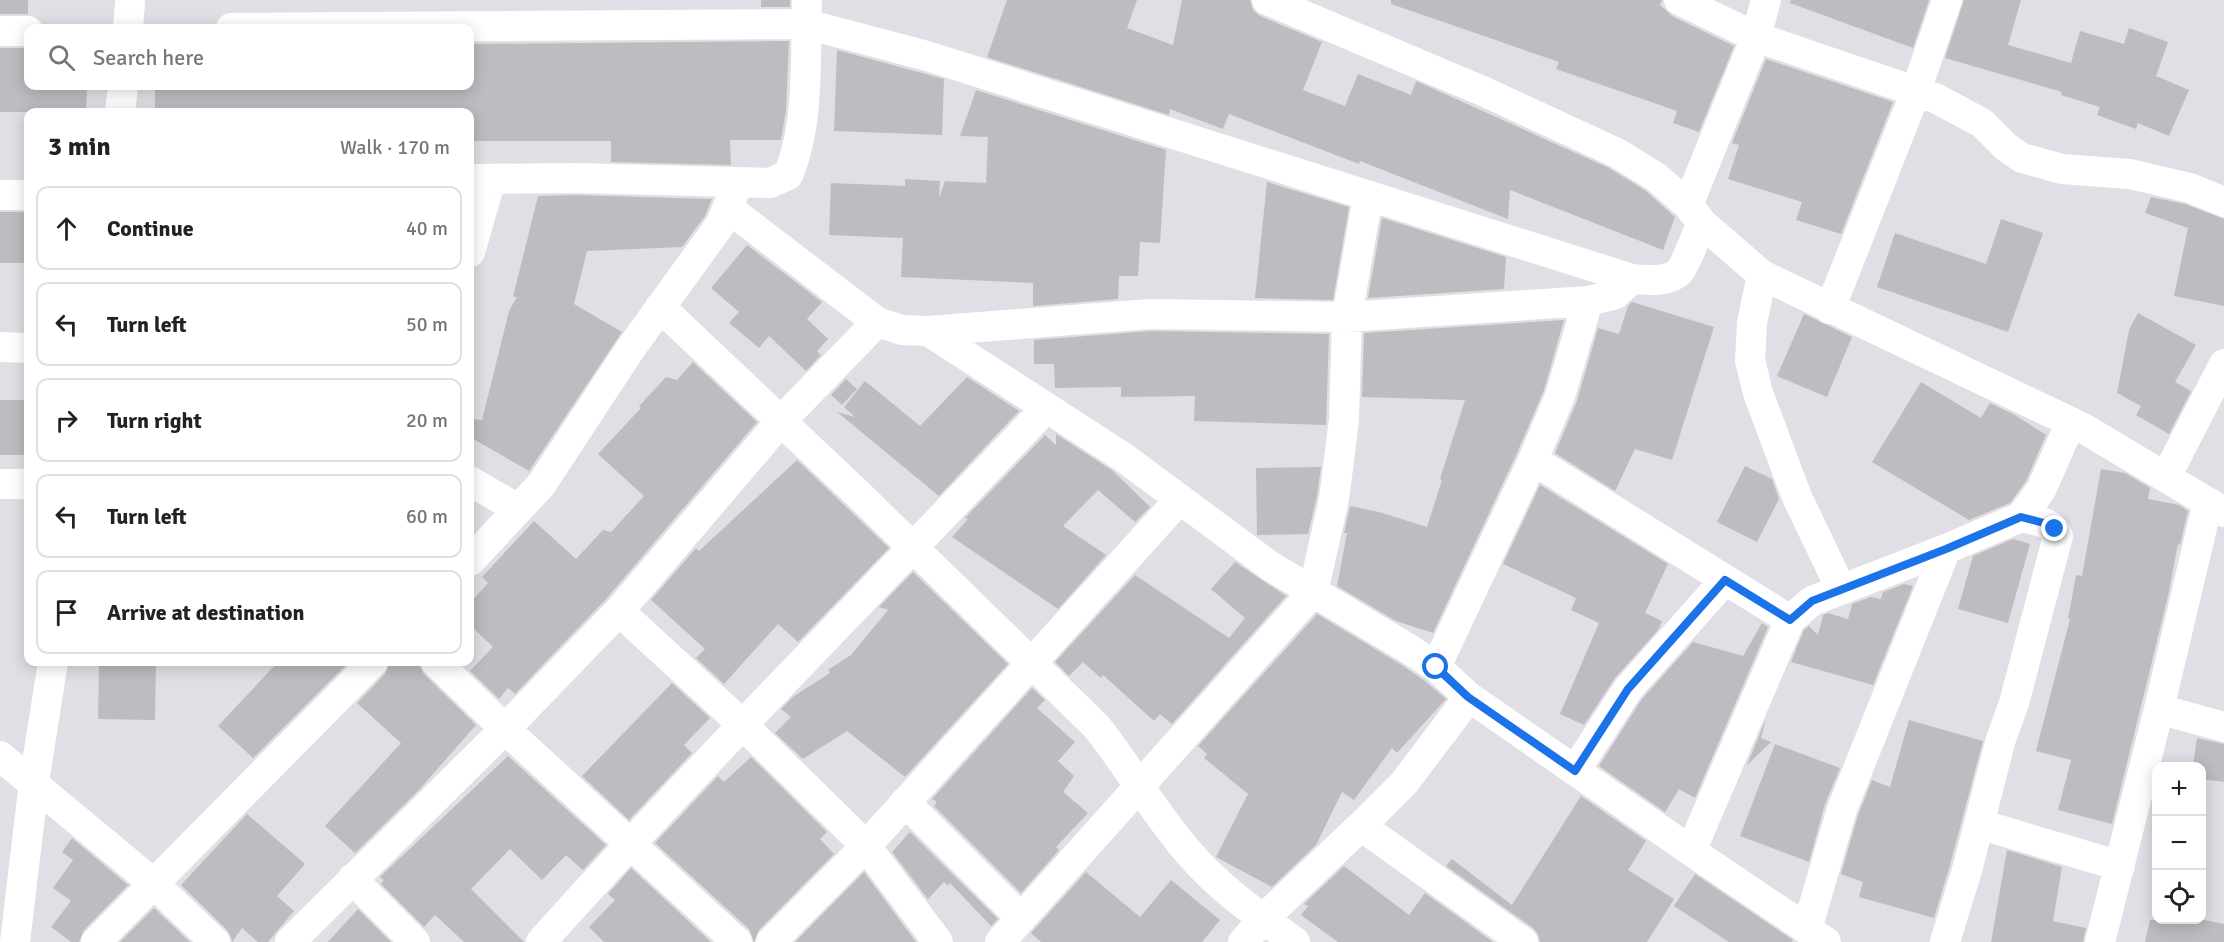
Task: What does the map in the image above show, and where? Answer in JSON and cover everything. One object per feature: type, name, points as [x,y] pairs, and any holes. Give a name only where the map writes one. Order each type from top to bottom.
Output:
[{"type":"street","points":[[1267,0],[1485,92],[1617,153],[1656,177],[1762,275],[2071,422],[2216,507],[2159,709],[2100,942]]},
{"type":"street","points":[[1679,0],[1756,37],[1935,98],[1982,123],[2006,147],[2022,158],[2062,169],[2130,174],[2190,188],[2224,202]]},
{"type":"street","points":[[288,24],[444,13],[806,12],[927,56],[1632,279],[1666,278],[1680,271],[1695,214],[1756,37],[1766,0]]},
{"type":"street","points":[[1830,309],[1916,91],[1947,0]]},
{"type":"street","points":[[474,223],[480,179],[574,178],[733,195],[788,175],[796,156],[802,122],[806,12]]},
{"type":"street","points":[[0,31],[24,31]]},
{"type":"street","points":[[120,108],[123,90]]},
{"type":"street","points":[[0,195],[24,195]]},
{"type":"street","points":[[733,195],[877,322],[902,330],[928,331],[1150,314],[1347,317],[1588,301],[1614,295],[1632,279]]},
{"type":"street","points":[[474,557],[541,484],[631,348],[720,225],[733,195]]},
{"type":"street","points":[[1000,942],[1313,592],[1335,499],[1344,420],[1347,317],[1368,196]]},
{"type":"street","points":[[1762,275],[1752,323],[1750,360],[1758,393],[1797,498],[1841,589]]},
{"type":"street","points":[[1436,667],[1533,460],[1560,396],[1588,301]]},
{"type":"street","points":[[660,307],[914,548],[1096,726],[1123,759],[1138,787],[1189,853],[1226,890],[1295,942]]},
{"type":"street","points":[[290,942],[505,729],[619,611],[781,421],[877,322]]},
{"type":"street","points":[[928,331],[1123,457],[1269,566],[1436,667],[1468,697],[1816,935],[1842,809],[1946,549]]},
{"type":"street","points":[[0,347],[24,348]]},
{"type":"street","points":[[2166,477],[2224,364]]},
{"type":"street","points":[[541,942],[629,843],[1046,408]]},
{"type":"street","points":[[1691,851],[1790,620],[1812,601],[2021,517],[2041,489],[2071,422]]},
{"type":"street","points":[[1533,460],[1790,620]]},
{"type":"street","points":[[474,483],[518,509]]},
{"type":"street","points":[[0,484],[24,484]]},
{"type":"street","points":[[771,942],[866,846],[1180,500]]},
{"type":"street","points":[[1945,942],[2001,739],[2030,646],[2058,536],[2055,529],[2048,524],[2021,517]]},
{"type":"street","points":[[1575,771],[1628,689],[1725,580]]},
{"type":"street","points":[[619,611],[743,725],[866,846],[938,942]]},
{"type":"street","points":[[12,939],[52,666]]},
{"type":"street","points":[[96,942],[370,666]]},
{"type":"street","points":[[440,666],[505,729],[737,942]]},
{"type":"street","points":[[1243,942],[1404,783],[1437,742],[1468,697]]},
{"type":"street","points":[[2159,709],[2224,727]]},
{"type":"street","points":[[0,756],[153,883],[215,942]]},
{"type":"street","points":[[905,802],[1021,918]]},
{"type":"street","points":[[1979,824],[2120,866]]},
{"type":"street","points":[[1361,826],[1523,942]]},
{"type":"street","points":[[352,879],[415,942]]},
{"type":"building","points":[[0,0],[28,0],[28,14],[0,14]]},
{"type":"building","points":[[761,0],[790,0],[790,7],[761,7]]},
{"type":"building","points":[[1007,0],[1137,0],[1127,28],[1173,45],[1182,0],[1250,0],[1253,10],[1260,16],[1322,42],[1303,90],[1345,106],[1358,74],[1411,95],[1416,81],[1609,168],[1646,191],[1675,217],[1663,250],[1510,190],[1508,219],[1360,161],[1359,164],[1229,114],[1223,129],[1170,109],[1169,115],[987,57]]},
{"type":"building","points":[[1391,0],[1662,0],[1660,5],[1672,16],[1734,46],[1699,132],[1673,123],[1677,111],[1556,69],[1559,62],[1391,4]]},
{"type":"building","points":[[1791,0],[1929,0],[1913,48],[1790,3]]},
{"type":"building","points":[[1964,0],[2021,0],[2008,45],[2071,63],[2080,31],[2124,44],[2129,28],[2168,42],[2156,76],[2189,90],[2169,136],[2138,123],[2136,129],[2097,115],[2100,107],[2061,95],[2062,92],[1945,58]]},
{"type":"building","points":[[789,41],[786,110],[781,140],[730,140],[731,165],[611,162],[611,141],[474,141],[474,108],[155,108],[155,90],[474,90],[474,44]]},
{"type":"building","points":[[0,48],[24,48],[24,90],[87,90],[86,108],[24,108],[24,112],[0,112]]},
{"type":"building","points":[[837,50],[944,79],[942,135],[834,131]]},
{"type":"building","points":[[1766,59],[1893,102],[1841,234],[1796,220],[1802,202],[1728,179],[1739,145],[1732,143]]},
{"type":"building","points":[[976,90],[1166,150],[1160,243],[1140,242],[1138,276],[1119,276],[1118,299],[1033,306],[1033,283],[901,277],[903,238],[829,235],[831,183],[905,186],[905,179],[940,181],[939,198],[945,181],[986,183],[988,137],[960,136]]},
{"type":"building","points":[[1267,182],[1349,207],[1333,300],[1255,298]]},
{"type":"building","points":[[538,196],[712,199],[705,216],[682,247],[587,251],[574,304],[622,332],[529,471],[474,439],[474,419],[482,420],[509,311],[517,297],[513,297]]},
{"type":"building","points":[[2151,197],[2185,204],[2224,219],[2224,306],[2174,296],[2188,228],[2145,213]]},
{"type":"building","points":[[0,212],[24,212],[24,263],[0,263]]},
{"type":"building","points":[[1382,218],[1506,257],[1504,289],[1368,298]]},
{"type":"building","points":[[2001,219],[2043,233],[2008,332],[1877,287],[1895,233],[1986,264]]},
{"type":"building","points":[[747,245],[822,302],[807,319],[828,339],[817,351],[821,355],[806,371],[769,336],[759,348],[729,323],[739,312],[711,288]]},
{"type":"building","points":[[1632,302],[1714,327],[1672,460],[1635,449],[1615,491],[1555,453],[1577,401],[1598,328],[1619,334],[1628,306]]},
{"type":"building","points":[[2138,313],[2196,345],[2175,382],[2191,391],[2169,434],[2136,415],[2141,406],[2117,393],[2129,330]]},
{"type":"building","points":[[1804,314],[1852,337],[1827,397],[1777,376]]},
{"type":"building","points":[[1564,320],[1544,390],[1433,633],[1396,621],[1337,586],[1350,506],[1379,512],[1427,527],[1465,400],[1362,397],[1364,333]]},
{"type":"building","points":[[1151,331],[1329,334],[1326,425],[1194,421],[1195,396],[1121,397],[1121,387],[1055,388],[1054,364],[1034,364],[1034,340]]},
{"type":"building","points":[[693,362],[757,422],[606,599],[515,694],[508,688],[499,699],[470,671],[493,647],[474,629],[474,599],[488,583],[482,577],[534,521],[576,559],[603,530],[611,532],[644,496],[598,454],[666,377],[677,380]]},
{"type":"building","points":[[967,377],[1019,411],[939,496],[837,412],[855,417],[844,407],[865,381],[920,426]]},
{"type":"building","points":[[846,379],[857,389],[842,405],[831,395]]},
{"type":"building","points":[[1921,382],[1981,418],[1990,403],[2015,415],[2046,435],[2026,481],[2010,503],[1969,520],[1872,462]]},
{"type":"building","points":[[0,400],[24,400],[24,455],[0,455]]},
{"type":"building","points":[[1056,434],[1113,471],[1150,507],[1135,522],[1098,490],[1063,526],[1106,555],[1058,609],[952,537],[968,519],[965,518],[1045,435],[1056,445]]},
{"type":"building","points":[[797,460],[889,548],[798,642],[778,624],[724,684],[696,658],[705,649],[651,600],[696,548],[699,551]]},
{"type":"building","points":[[1745,466],[1772,479],[1779,499],[1757,542],[1717,522]]},
{"type":"building","points":[[1321,467],[1308,534],[1257,535],[1256,468]]},
{"type":"building","points":[[2101,469],[2125,473],[2150,488],[2148,499],[2179,505],[2188,511],[2180,545],[2178,544],[2168,596],[2112,824],[2058,810],[2071,760],[2036,751],[2070,619],[2068,619],[2076,575],[2082,576]]},
{"type":"building","points":[[1540,485],[1668,564],[1645,613],[1662,621],[1658,630],[1615,678],[1584,725],[1560,714],[1599,623],[1571,610],[1576,598],[1503,564]]},
{"type":"building","points":[[2013,539],[2030,544],[2008,623],[1958,609],[1973,556]]},
{"type":"building","points":[[1235,562],[1286,596],[1172,724],[1160,714],[1154,721],[1103,675],[1101,678],[1083,662],[1069,676],[1055,662],[1135,575],[1229,638],[1245,618],[1211,589]]},
{"type":"building","points":[[913,572],[1008,664],[905,777],[847,731],[803,759],[775,733],[791,717],[781,709],[794,696],[830,673],[828,670],[851,655],[888,610],[879,607]]},
{"type":"building","points":[[1904,584],[1913,586],[1873,685],[1791,662],[1804,630],[1809,626],[1818,635],[1823,615],[1828,613],[1848,619],[1852,604],[1871,597],[1881,599],[1883,592]]},
{"type":"building","points":[[1317,614],[1400,664],[1446,699],[1397,753],[1392,748],[1354,800],[1342,792],[1316,845],[1272,887],[1216,857],[1248,794],[1204,758],[1207,754],[1198,746]]},
{"type":"building","points":[[1762,623],[1768,627],[1695,798],[1679,789],[1665,812],[1599,766],[1642,699],[1693,642],[1743,656]]},
{"type":"building","points":[[99,666],[156,666],[155,720],[98,719]]},
{"type":"building","points":[[274,666],[345,666],[253,758],[218,726]]},
{"type":"building","points":[[388,666],[420,666],[424,674],[476,725],[418,791],[355,853],[325,826],[401,743],[357,703],[385,674]]},
{"type":"building","points":[[672,683],[710,718],[684,745],[692,753],[629,820],[582,776]]},
{"type":"building","points":[[1032,688],[1045,700],[1037,708],[1075,742],[1058,761],[1074,776],[1063,792],[1088,813],[1056,847],[1059,850],[1021,893],[934,806],[937,802],[932,799]]},
{"type":"building","points":[[1766,719],[1761,738],[1771,742],[1747,765]]},
{"type":"building","points":[[1909,720],[1983,741],[1934,918],[1859,897],[1863,882],[1841,874],[1858,815],[1872,780],[1890,787]]},
{"type":"building","points":[[2197,738],[2224,744],[2224,782],[2206,780],[2206,762],[2194,762]]},
{"type":"building","points":[[1775,744],[1840,768],[1825,804],[1809,862],[1740,836]]},
{"type":"building","points":[[508,756],[606,845],[583,870],[566,855],[542,880],[510,849],[471,889],[524,942],[464,942],[435,915],[424,927],[381,884],[384,880],[380,877]]},
{"type":"building","points":[[751,757],[827,832],[820,839],[834,854],[759,930],[754,942],[749,929],[655,843],[718,776],[724,782]]},
{"type":"building","points":[[1581,796],[1646,841],[1628,870],[1674,899],[1647,942],[1540,942],[1533,928],[1446,866],[1452,859],[1512,905]]},
{"type":"building","points":[[247,814],[305,864],[277,896],[294,911],[268,942],[258,942],[242,928],[232,942],[227,930],[181,885]]},
{"type":"building","points":[[910,832],[998,919],[991,926],[950,883],[948,886],[944,882],[928,899],[892,852]]},
{"type":"building","points":[[72,838],[128,885],[84,930],[79,942],[71,942],[51,927],[71,901],[53,888],[73,860],[62,852]]},
{"type":"building","points":[[2007,850],[2062,867],[2053,921],[2086,928],[2083,942],[1991,942]]},
{"type":"building","points":[[1344,866],[1409,915],[1425,893],[1493,942],[1338,942],[1301,915],[1308,906],[1304,904]]},
{"type":"building","points":[[631,868],[711,942],[604,942],[589,927],[615,900],[608,894]]},
{"type":"building","points":[[864,872],[916,942],[795,942]]},
{"type":"building","points":[[1086,872],[1140,917],[1171,880],[1220,920],[1202,942],[1041,942],[1031,933]]},
{"type":"building","points":[[1695,874],[1793,940],[1792,942],[1729,942],[1674,906]]},
{"type":"building","points":[[154,908],[190,942],[120,942]]},
{"type":"building","points":[[358,909],[391,942],[328,942]]},
{"type":"building","points":[[2150,920],[2152,924],[2206,924],[2206,920],[2224,924],[2224,942],[2145,942]]},
{"type":"route","points":[[1436,667],[1468,697],[1575,771],[1628,689],[1725,580],[1790,620],[1812,601],[2021,517],[2048,524],[2055,529]]}]
